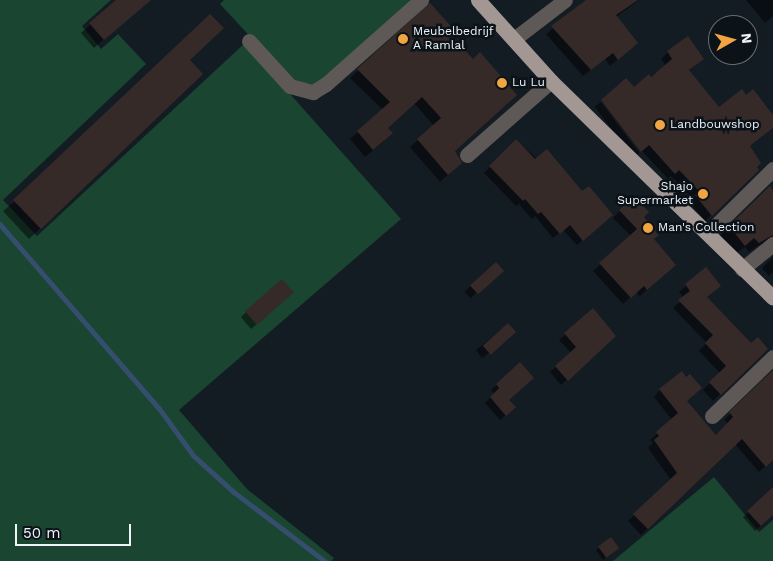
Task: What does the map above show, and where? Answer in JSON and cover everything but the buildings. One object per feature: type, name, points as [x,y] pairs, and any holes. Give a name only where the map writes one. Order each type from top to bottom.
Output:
[{"type":"main road","points":[[478,0],[551,81],[773,298]]},
{"type":"street","points":[[249,41],[290,86],[313,92],[326,84],[421,0]]},
{"type":"street","points":[[514,39],[565,0]]},
{"type":"street","points":[[467,155],[551,81]]},
{"type":"street","points":[[708,233],[773,169]]},
{"type":"street","points":[[742,269],[773,244]]},
{"type":"street","points":[[712,416],[773,356]]},
{"type":"green space","points":[[0,0],[111,0],[82,26],[101,49],[118,34],[146,64],[3,200],[37,236],[245,43],[401,219],[179,410],[247,489],[334,558],[331,561],[0,561]]},
{"type":"green space","points":[[224,0],[416,0],[318,86],[290,80],[220,4]]},
{"type":"green space","points":[[714,477],[759,532],[773,520],[773,561],[613,561]]},
{"type":"waterway","points":[[0,224],[159,408],[194,456],[234,492],[325,561]]},
{"type":"place","name":"Meubelbedrijf A Ramlal","points":[[403,39]]},
{"type":"place","name":"Lu Lu","points":[[502,83]]},
{"type":"place","name":"Landbouwshop","points":[[660,125]]},
{"type":"place","name":"Shajo Supermarket","points":[[703,194]]},
{"type":"place","name":"Man's Collection","points":[[648,228]]}]
